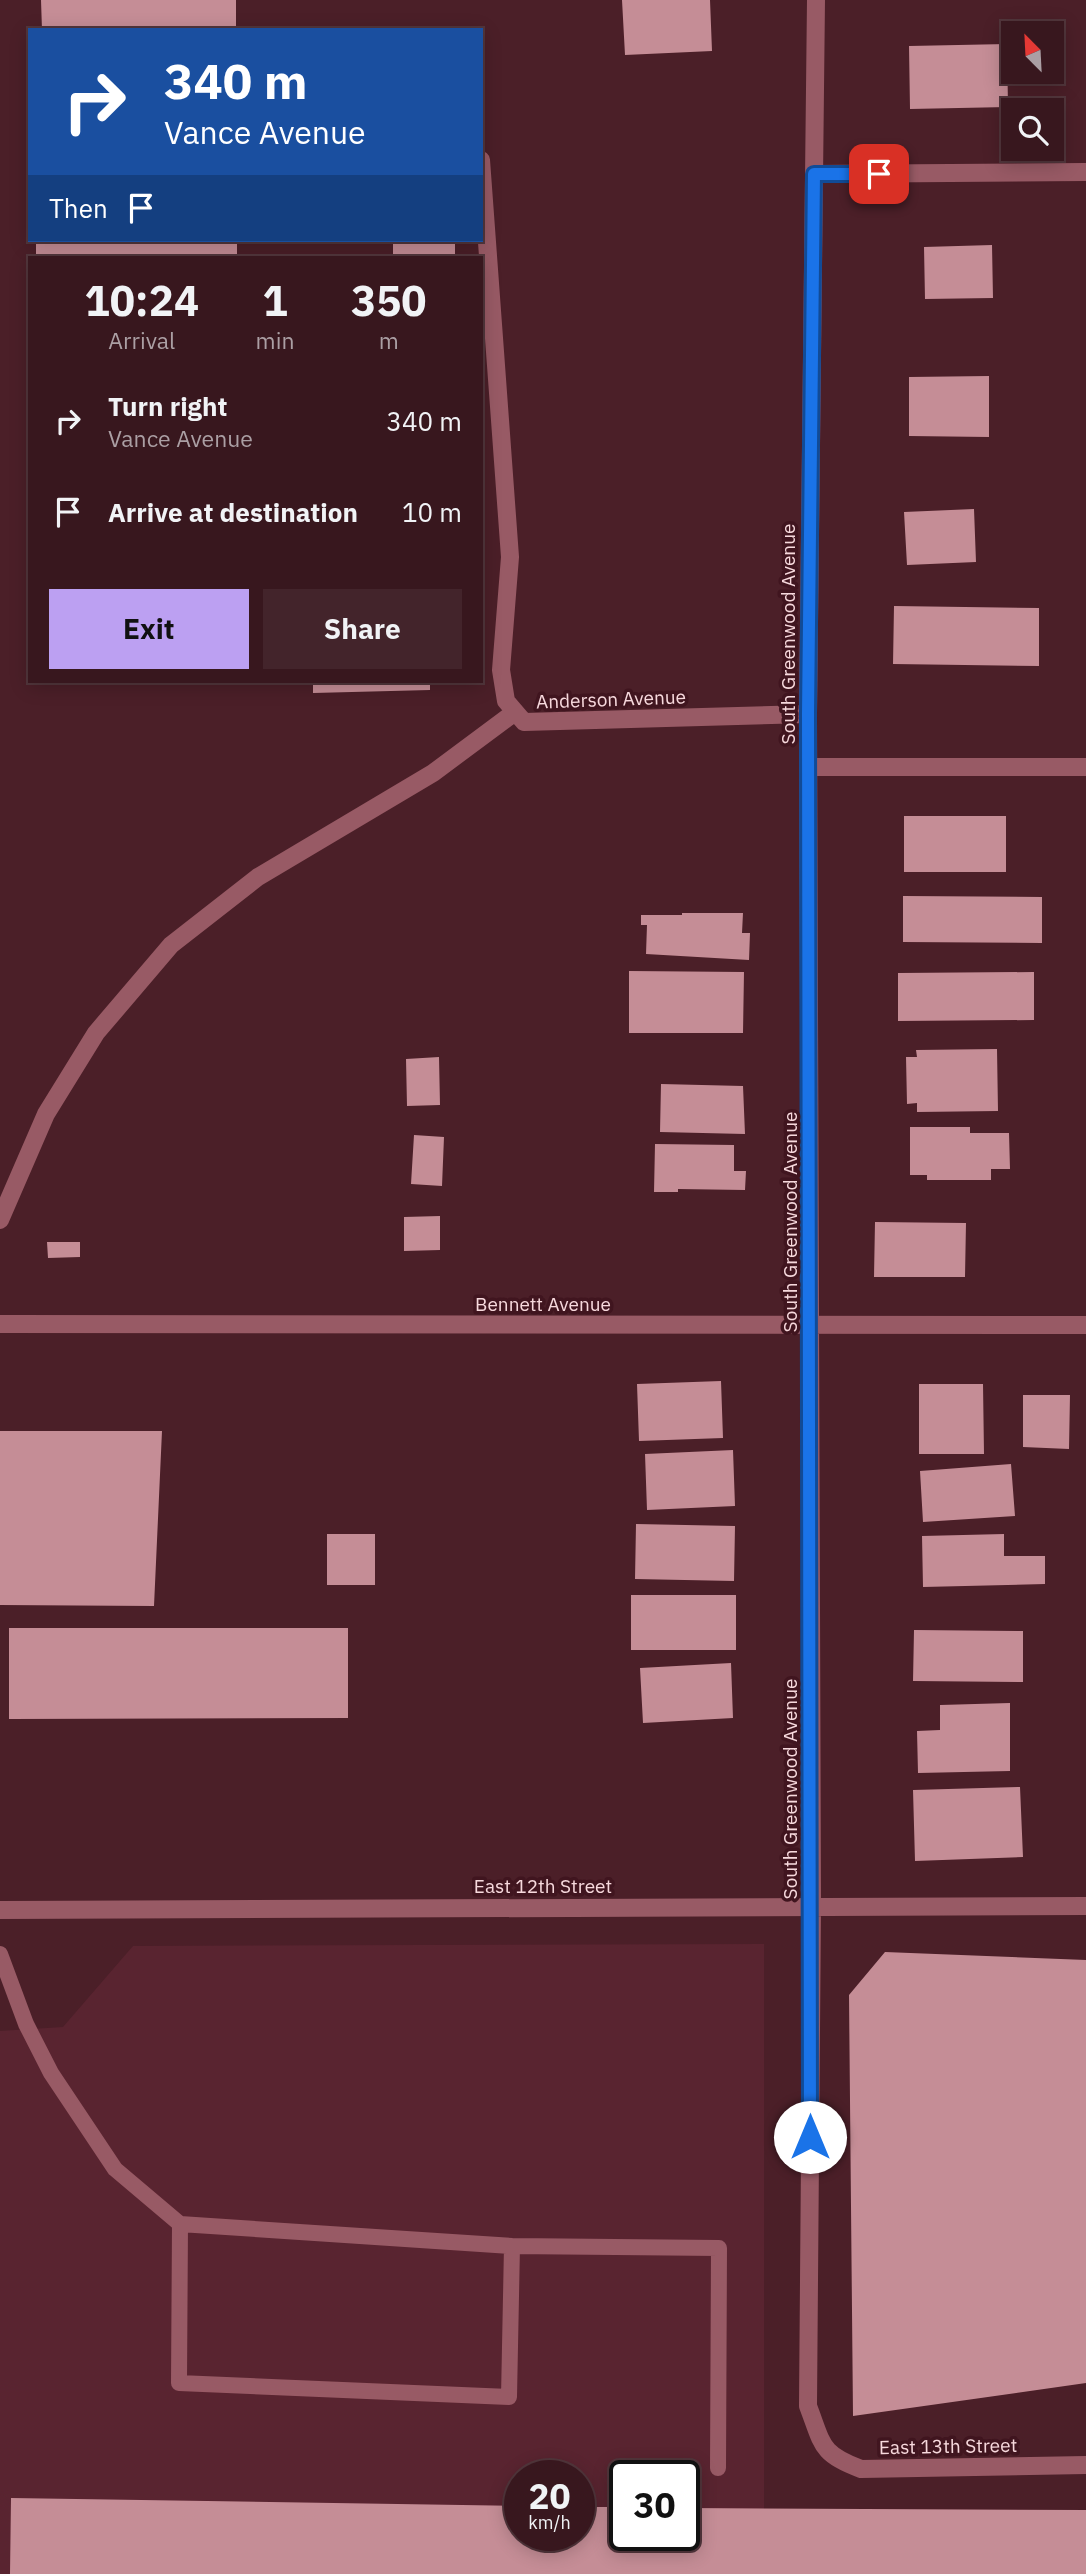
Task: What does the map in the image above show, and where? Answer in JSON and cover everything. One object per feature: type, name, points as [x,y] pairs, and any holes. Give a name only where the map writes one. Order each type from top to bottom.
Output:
[{"type":"street","name":"South Greenwood Avenue","points":[[816,0],[808,714],[812,1905],[808,2406],[822,2442]]},
{"type":"street","points":[[814,174],[1086,172]]},
{"type":"street","name":"Anderson Avenue","points":[[483,187],[510,557],[501,670],[506,701],[524,722],[808,714]]},
{"type":"street","points":[[0,1220],[46,1114],[96,1033],[171,945],[258,877],[433,773],[515,712]]},
{"type":"street","points":[[808,767],[1086,767]]},
{"type":"street","name":"Bennett Avenue","points":[[0,1324],[1086,1325]]},
{"type":"street","name":"East 12th Street","points":[[0,1910],[1086,1906]]},
{"type":"street","name":"East 13th Street","points":[[822,2442],[834,2459],[861,2469],[1086,2465]]},
{"type":"lane","points":[[0,1954],[26,2024],[51,2073],[108,2159],[115,2169],[180,2224],[512,2246],[719,2248],[718,2468]]},
{"type":"lane","points":[[180,2224],[179,2382],[509,2397],[512,2246]]},
{"type":"shaded area","points":[[764,1944],[764,2574],[0,2574],[0,2031],[63,2027],[133,1946]]},
{"type":"building","points":[[41,0],[236,0],[236,28],[42,28]]},
{"type":"building","points":[[622,0],[710,0],[712,51],[625,55]]},
{"type":"building","points":[[1001,44],[1001,84],[1008,84],[1008,98],[1001,98],[1001,107],[910,109],[909,46]]},
{"type":"building","points":[[36,242],[237,242],[237,256],[36,256]]},
{"type":"building","points":[[393,242],[455,242],[455,256],[393,256]]},
{"type":"building","points":[[992,245],[993,298],[925,299],[924,247]]},
{"type":"building","points":[[989,376],[989,437],[909,436],[909,377]]},
{"type":"building","points":[[974,509],[976,562],[907,565],[904,512]]},
{"type":"building","points":[[894,606],[1039,608],[1039,666],[893,664]]},
{"type":"building","points":[[313,683],[430,683],[430,690],[313,693]]},
{"type":"building","points":[[904,816],[1006,816],[1006,872],[904,872]]},
{"type":"building","points":[[903,896],[1042,897],[1042,943],[903,942]]},
{"type":"building","points":[[743,913],[742,933],[750,933],[749,960],[646,954],[647,925],[641,925],[641,915]]},
{"type":"building","points":[[629,971],[744,972],[743,1033],[629,1033]]},
{"type":"building","points":[[1034,972],[1034,1020],[898,1021],[898,973]]},
{"type":"building","points":[[997,1049],[998,1111],[917,1112],[917,1103],[907,1104],[906,1057],[917,1057],[916,1050]]},
{"type":"building","points":[[439,1057],[440,1105],[407,1106],[406,1059]]},
{"type":"building","points":[[661,1084],[743,1086],[745,1134],[660,1132]]},
{"type":"building","points":[[910,1127],[970,1127],[970,1133],[1009,1133],[1010,1169],[991,1169],[991,1180],[927,1180],[927,1175],[910,1175]]},
{"type":"building","points":[[414,1135],[444,1137],[442,1186],[411,1184]]},
{"type":"building","points":[[655,1144],[734,1145],[734,1171],[746,1171],[745,1190],[678,1189],[678,1192],[654,1192]]},
{"type":"building","points":[[440,1216],[440,1250],[404,1251],[404,1217]]},
{"type":"building","points":[[875,1222],[966,1223],[965,1277],[874,1277]]},
{"type":"building","points":[[47,1242],[80,1242],[80,1257],[48,1258]]},
{"type":"building","points":[[721,1381],[723,1438],[639,1441],[637,1384]]},
{"type":"building","points":[[919,1384],[983,1384],[984,1454],[919,1454]]},
{"type":"building","points":[[1023,1395],[1070,1395],[1069,1449],[1023,1447]]},
{"type":"building","points":[[0,1431],[162,1431],[154,1606],[0,1605]]},
{"type":"building","points":[[733,1450],[735,1506],[647,1510],[645,1454]]},
{"type":"building","points":[[1011,1464],[1015,1516],[923,1522],[920,1471]]},
{"type":"building","points":[[636,1524],[735,1526],[734,1581],[635,1579]]},
{"type":"building","points":[[327,1534],[375,1534],[375,1585],[327,1585]]},
{"type":"building","points":[[1004,1534],[1004,1556],[1045,1556],[1045,1584],[923,1587],[922,1536]]},
{"type":"building","points":[[631,1595],[736,1595],[736,1650],[631,1650]]},
{"type":"building","points":[[9,1628],[348,1628],[348,1718],[9,1719]]},
{"type":"building","points":[[914,1630],[1023,1631],[1023,1682],[913,1681]]},
{"type":"building","points":[[731,1663],[733,1718],[643,1723],[640,1668]]},
{"type":"building","points":[[1010,1703],[1010,1771],[918,1773],[917,1731],[940,1730],[940,1705]]},
{"type":"building","points":[[1020,1787],[1023,1857],[915,1861],[913,1790]]},
{"type":"building","points":[[885,1952],[1086,1960],[1086,2383],[853,2416],[849,1995]]},
{"type":"building","points":[[11,2498],[504,2506],[504,2551],[595,2551],[595,2507],[609,2507],[609,2551],[700,2551],[700,2508],[1086,2510],[1086,2574],[10,2574]]},
{"type":"route","points":[[810,2137],[812,1905],[808,714],[814,174],[879,174]]}]
